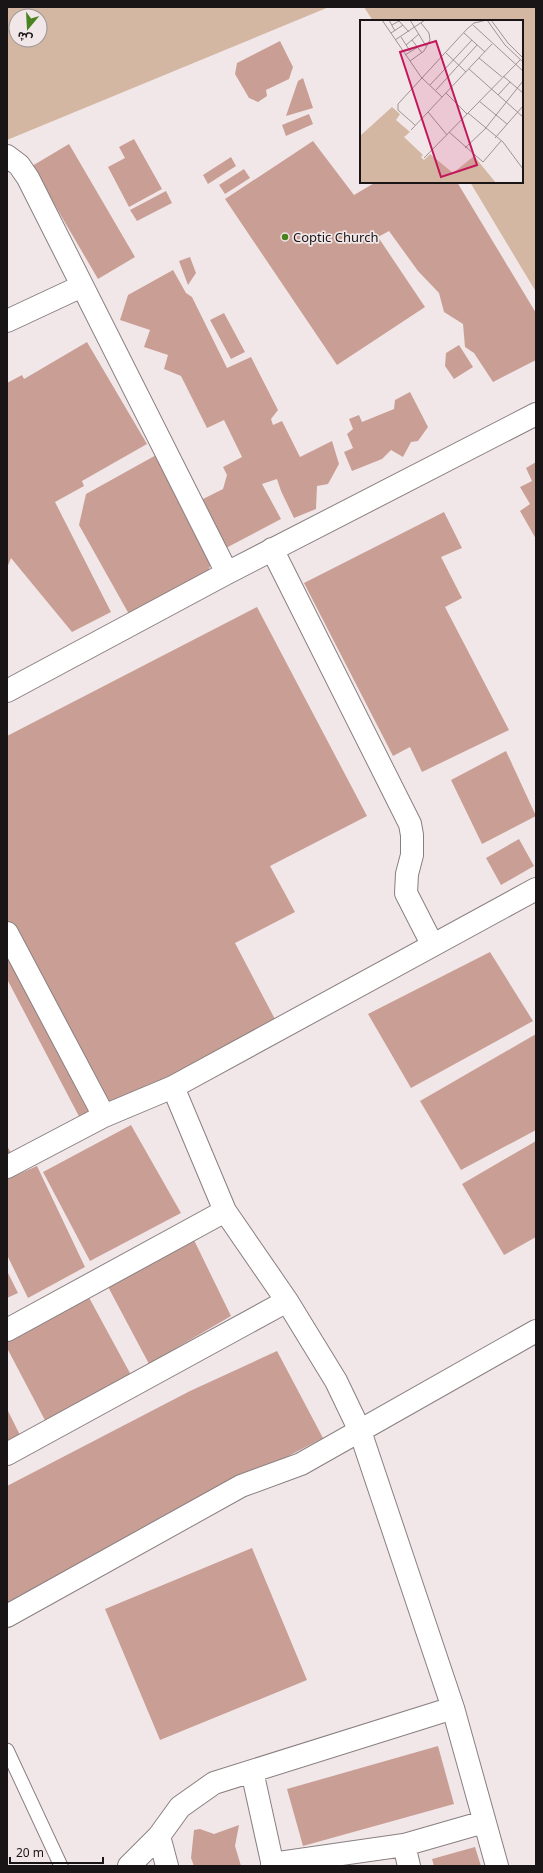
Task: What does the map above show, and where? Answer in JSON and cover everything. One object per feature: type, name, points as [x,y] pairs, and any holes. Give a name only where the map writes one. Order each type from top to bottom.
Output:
[{"type":"street","points":[[7,156],[19,165],[28,178],[227,573]]},
{"type":"street","points":[[7,322],[82,286]]},
{"type":"street","points":[[7,691],[272,549],[536,414]]},
{"type":"street","points":[[272,549],[410,824],[412,834],[412,855],[405,883],[406,893],[432,944]]},
{"type":"street","points":[[7,1167],[104,1116],[173,1087],[432,944],[536,889]]},
{"type":"street","points":[[7,933],[104,1116]]},
{"type":"street","points":[[173,1087],[226,1212],[287,1301],[336,1381],[360,1431],[453,1708],[497,1866]]},
{"type":"street","points":[[7,1330],[226,1212]]},
{"type":"street","points":[[7,1454],[287,1301]]},
{"type":"street","points":[[7,1616],[241,1486],[301,1464],[536,1331]]},
{"type":"street","points":[[129,1866],[159,1836],[180,1807],[214,1782],[453,1708]]},
{"type":"street","points":[[252,1771],[273,1865],[404,1845],[484,1822]]},
{"type":"street","points":[[159,1836],[167,1866]]},
{"type":"street","points":[[404,1845],[409,1866]]},
{"type":"lane","points":[[7,1750],[60,1866]]},
{"type":"shaded area","points":[[7,7],[329,7],[7,140]]},
{"type":"shaded area","points":[[364,7],[536,7],[536,292],[471,183],[523,183],[523,20],[372,20]]},
{"type":"building","points":[[280,41],[293,67],[289,79],[266,90],[267,96],[258,102],[249,98],[235,74],[237,63]]},
{"type":"building","points":[[303,78],[313,108],[286,116],[298,81]]},
{"type":"building","points":[[309,114],[313,124],[286,136],[282,125]]},
{"type":"building","points":[[134,139],[162,189],[129,207],[108,167],[125,158],[119,147]]},
{"type":"building","points":[[313,141],[354,195],[374,183],[458,183],[536,313],[536,360],[493,382],[474,353],[465,347],[463,324],[444,312],[439,293],[418,271],[389,231],[378,237],[425,307],[337,365],[225,199]]},
{"type":"building","points":[[69,144],[135,257],[98,279],[32,166]]},
{"type":"building","points":[[231,157],[236,166],[208,184],[203,175]]},
{"type":"building","points":[[244,169],[250,178],[225,194],[219,185]]},
{"type":"building","points":[[166,191],[172,203],[137,221],[130,210]]},
{"type":"building","points":[[190,257],[196,273],[188,285],[179,261]]},
{"type":"building","points":[[173,270],[186,293],[192,297],[227,368],[251,357],[278,410],[271,419],[273,425],[282,421],[300,457],[332,441],[339,464],[328,484],[317,486],[316,509],[294,518],[277,479],[262,484],[281,519],[226,548],[201,500],[223,489],[227,475],[223,467],[242,457],[224,420],[207,428],[181,376],[164,369],[168,355],[144,347],[150,330],[120,320],[128,295]]},
{"type":"building","points":[[224,313],[245,352],[231,359],[210,320]]},
{"type":"building","points":[[87,342],[147,444],[82,481],[84,486],[55,502],[111,612],[72,632],[11,558],[7,568],[7,383],[22,375],[24,379]]},
{"type":"building","points":[[459,345],[473,367],[454,379],[445,366],[446,353]]},
{"type":"building","points":[[410,392],[428,427],[418,441],[411,442],[403,457],[391,450],[382,459],[352,471],[344,452],[353,448],[347,434],[353,429],[349,419],[359,415],[362,422],[394,409],[395,400]]},
{"type":"building","points":[[158,454],[213,552],[208,574],[130,616],[79,525],[86,494]]},
{"type":"building","points":[[536,462],[536,539],[520,511],[530,504],[520,487],[532,481],[526,468]]},
{"type":"building","points":[[444,512],[462,548],[441,557],[462,598],[445,607],[509,730],[422,772],[410,747],[393,756],[304,583]]},
{"type":"building","points":[[257,607],[367,816],[270,866],[295,912],[235,943],[277,1023],[83,1124],[7,979],[7,736]]},
{"type":"building","points":[[506,751],[536,816],[482,844],[451,780]]},
{"type":"building","points":[[519,839],[534,866],[501,885],[486,858]]},
{"type":"building","points":[[490,952],[533,1021],[411,1088],[368,1014]]},
{"type":"building","points":[[536,1034],[536,1130],[461,1170],[420,1101]]},
{"type":"building","points":[[131,1125],[181,1213],[90,1261],[43,1172]]},
{"type":"building","points":[[536,1141],[536,1237],[504,1255],[462,1184]]},
{"type":"building","points":[[7,1146],[14,1158],[7,1161]]},
{"type":"building","points":[[37,1166],[85,1267],[28,1298],[7,1255],[7,1179]]},
{"type":"building","points":[[193,1238],[231,1316],[149,1364],[106,1283]]},
{"type":"building","points":[[7,1271],[18,1293],[7,1298]]},
{"type":"building","points":[[86,1292],[131,1375],[48,1426],[7,1348],[7,1340]]},
{"type":"building","points":[[277,1351],[323,1438],[7,1603],[7,1486],[190,1391]]},
{"type":"building","points":[[7,1409],[20,1435],[7,1443]]},
{"type":"building","points":[[252,1548],[307,1680],[160,1740],[105,1609]]},
{"type":"building","points":[[438,1746],[454,1804],[303,1846],[287,1789]]},
{"type":"building","points":[[239,1825],[235,1846],[241,1866],[194,1866],[191,1858],[194,1830],[200,1829],[214,1834]]},
{"type":"building","points":[[475,1847],[481,1866],[434,1866],[432,1859]]},
{"type":"place","name":"Coptic Church","points":[[285,237]]}]
